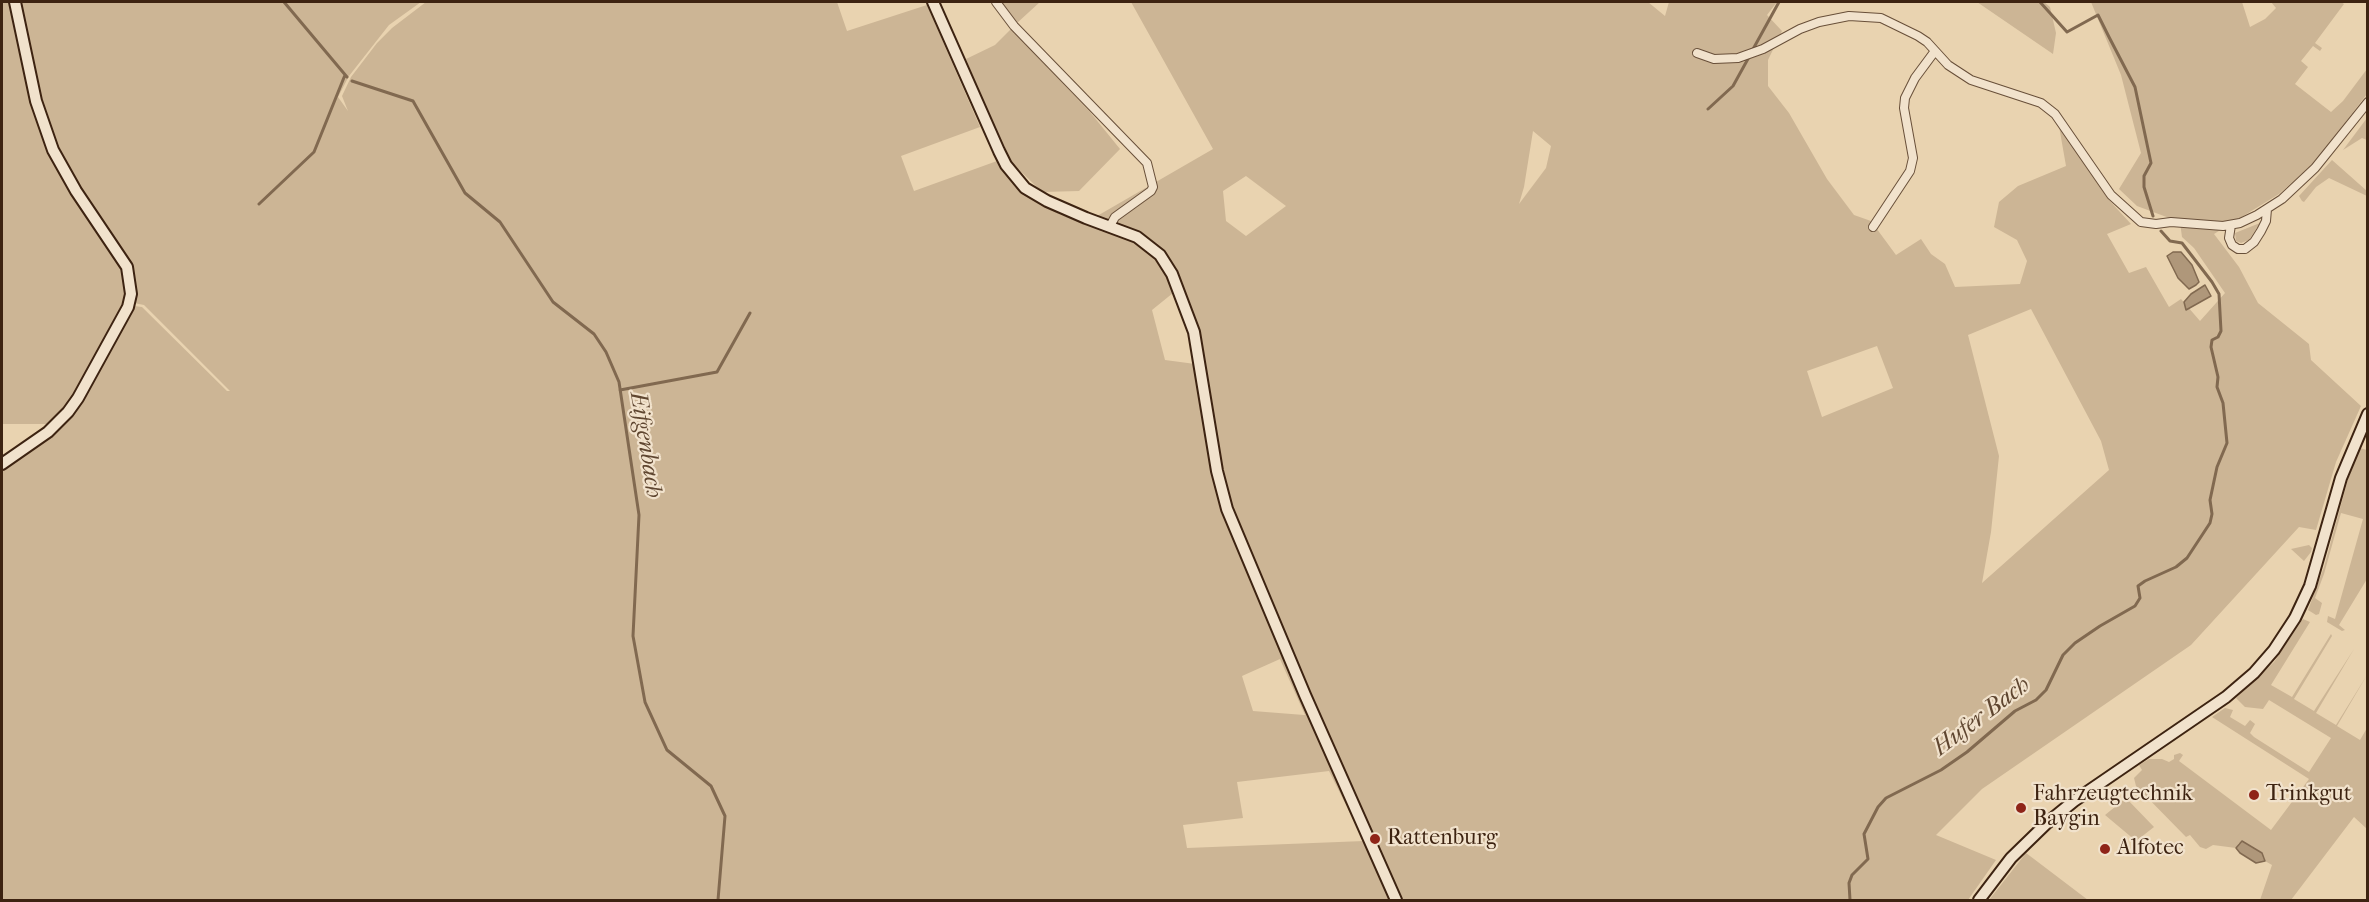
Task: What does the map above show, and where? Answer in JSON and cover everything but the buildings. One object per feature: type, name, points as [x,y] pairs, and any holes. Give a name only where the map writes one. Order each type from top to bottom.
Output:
[{"type":"street","points":[[2,464],[48,432],[68,412],[86,385],[128,307],[131,294],[131,281],[127,267],[76,191],[53,150],[36,101],[15,2]]},
{"type":"street","points":[[933,2],[1006,165],[1025,188],[1057,206],[1137,237],[1159,253],[1172,274],[1188,310],[1199,357],[1217,471],[1227,509],[1305,695],[1396,900]]},
{"type":"street","points":[[996,2],[1014,26],[1147,163],[1153,187],[1151,191],[1115,217],[1110,226]]},
{"type":"street","points":[[1697,53],[1714,59],[1738,58],[1763,49],[1800,28],[1819,22],[1849,16],[1870,15],[1881,18],[1918,36],[1948,65],[1971,80],[2042,103],[2055,114],[2111,195],[2140,222],[2231,225],[2248,220],[2282,199],[2315,168],[2367,102]]},
{"type":"street","points":[[1873,227],[1910,171],[1913,158],[1904,108],[1905,98],[1915,78],[1935,51]]},
{"type":"street","points":[[2231,225],[2230,242],[2238,249],[2245,249],[2254,242],[2264,225],[2267,209]]},
{"type":"street","points":[[1979,900],[2010,858],[2052,818],[2220,702],[2254,673],[2274,650],[2295,618],[2310,586],[2341,478],[2367,414]]},
{"type":"shaded area","points":[[2,2],[13,2],[51,151],[120,262],[126,279],[127,294],[124,305],[68,406],[51,424],[2,424]]},
{"type":"shaded area","points":[[19,2],[421,2],[389,25],[349,76],[338,97],[348,111],[342,96],[351,77],[377,43],[392,28],[426,2],[837,2],[847,31],[927,5],[980,127],[901,156],[914,191],[997,161],[1022,190],[1061,215],[1085,223],[1213,149],[1131,2],[1648,2],[1665,16],[1669,2],[1777,2],[1767,15],[1782,31],[1768,60],[1768,86],[1789,113],[1827,179],[1854,215],[1871,221],[1896,255],[1921,239],[1931,254],[1945,264],[1955,287],[2020,284],[2027,261],[2017,240],[1994,227],[1999,202],[2018,186],[2066,166],[2059,126],[2108,199],[2131,224],[2107,234],[2129,273],[2146,267],[2169,307],[2181,299],[2200,321],[2225,293],[2194,248],[2182,237],[2180,222],[2137,206],[2119,189],[2141,153],[2121,75],[2091,2],[2242,2],[2250,27],[2265,19],[2276,8],[2271,2],[2341,2],[2344,4],[2315,43],[2322,48],[2320,51],[2313,46],[2301,61],[2308,67],[2295,84],[2331,112],[2343,101],[2367,69],[2367,94],[2314,163],[2279,194],[2214,234],[2239,267],[2258,303],[2309,344],[2311,360],[2361,406],[2336,462],[2316,530],[2299,527],[2191,645],[1982,789],[1936,835],[1996,860],[1968,900],[2,900],[2,469],[50,435],[134,306],[142,307],[227,391],[230,391],[144,305],[134,303],[135,280],[131,265],[78,189],[56,148],[39,100]],"holes":[[[1533,131],[1551,146],[1546,168],[1519,204]],[[1246,176],[1286,206],[1246,236],[1226,221],[1223,191]],[[1173,293],[1188,324],[1195,364],[1165,360],[1152,310]],[[2031,309],[2101,441],[2109,470],[1982,583],[1991,532],[1999,456],[1968,335]],[[1877,346],[1893,388],[1822,417],[1807,371]],[[1280,659],[1305,715],[1253,711],[1242,676]],[[1329,771],[1364,841],[1187,848],[1183,825],[1243,818],[1237,782]]]},
{"type":"shaded area","points":[[1004,2],[1040,2],[1017,23],[1001,4]]},
{"type":"shaded area","points":[[1977,2],[2044,2],[2050,7],[2056,33],[2053,54]]},
{"type":"shaded area","points":[[1011,29],[1090,112],[1120,149],[1079,191],[1042,192],[1005,156],[966,59],[995,45]]},
{"type":"shaded area","points":[[2367,118],[2367,140],[2362,138],[2343,150]]},
{"type":"shaded area","points":[[2332,160],[2367,191],[2367,196],[2329,178],[2316,187],[2304,202],[2302,201],[2299,196]]},
{"type":"shaded area","points":[[2260,223],[2249,240],[2241,243],[2236,241],[2235,233]]},
{"type":"shaded area","points":[[2173,252],[2181,252],[2192,265],[2199,282],[2189,289],[2178,278],[2167,256]]},
{"type":"shaded area","points":[[2205,285],[2211,296],[2186,310],[2184,302],[2191,294]]},
{"type":"shaded area","points":[[2360,448],[2367,450],[2367,579],[2339,625],[2345,630],[2342,631],[2327,622],[2328,616],[2335,619],[2363,519],[2341,513],[2315,598],[2322,603],[2319,614],[2316,615],[2308,610],[2324,567],[2348,479]]},
{"type":"shaded area","points":[[2309,545],[2312,548],[2311,552],[2304,561],[2291,549]]},
{"type":"shaded area","points":[[2303,619],[2310,622],[2271,685],[2292,697],[2331,634],[2332,636],[2294,699],[2314,711],[2354,649],[2316,713],[2336,725],[2367,675],[2337,726],[2360,740],[2367,728],[2367,829],[2354,817],[2291,900],[2260,900],[2272,865],[2265,861],[2265,858],[2239,843],[2236,848],[2213,845],[2206,849],[2200,847],[2190,835],[2186,837],[2136,786],[2134,778],[2142,770],[2139,765],[2149,759],[2162,759],[2169,762],[2174,759],[2174,755],[2180,753],[2183,755],[2179,761],[2271,830],[2309,779],[2212,717],[2225,708],[2233,710],[2230,717],[2245,726],[2250,720],[2255,724],[2250,733],[2254,737],[2309,772],[2331,738],[2269,700],[2263,709],[2245,707],[2236,698],[2274,662]]},
{"type":"shaded area","points":[[2126,798],[2154,827],[2136,841],[2105,815]]},
{"type":"shaded area","points":[[2242,841],[2262,853],[2265,861],[2256,863],[2240,853],[2236,848]]},
{"type":"shaded area","points":[[2026,853],[2034,859],[2088,900],[1989,900]]},
{"type":"waterway","name":"Eifgenbach","points":[[284,2],[347,77]]},
{"type":"waterway","points":[[1752,51],[1779,2]]},
{"type":"waterway","name":"Hufer Bach","points":[[2040,2],[2067,32],[2098,15],[2135,87],[2151,163],[2144,176],[2144,187],[2153,216]]},
{"type":"waterway","points":[[1708,109],[1733,86],[1749,57]]},
{"type":"waterway","points":[[259,204],[314,152],[345,75]]},
{"type":"waterway","name":"Eifgenbach","points":[[352,81],[413,101],[465,193],[500,222],[553,302],[594,334],[606,352],[619,382],[639,515],[633,636],[645,702],[667,750],[711,786],[725,816],[718,900]]},
{"type":"waterway","name":"Hufer Bach","points":[[1850,900],[1849,883],[1852,875],[1868,859],[1864,834],[1878,807],[1886,798],[1941,770],[1967,752],[2015,711],[2036,700],[2046,690],[2063,655],[2075,643],[2135,606],[2140,598],[2138,586],[2176,567],[2187,558],[2210,523],[2212,514],[2210,500],[2217,467],[2227,443],[2223,403],[2217,387],[2218,377],[2211,347],[2212,340],[2218,337],[2221,331],[2219,294],[2182,243],[2170,241],[2161,231]]},
{"type":"waterway","points":[[620,390],[717,372],[750,313]]},
{"type":"place","name":"Trinkgut","points":[[2254,795]]},
{"type":"place","name":"Fahrzeugtechnik Baygin","points":[[2021,808]]},
{"type":"place","name":"Rattenburg","points":[[1375,839]]},
{"type":"place","name":"Alfotec","points":[[2105,849]]}]
